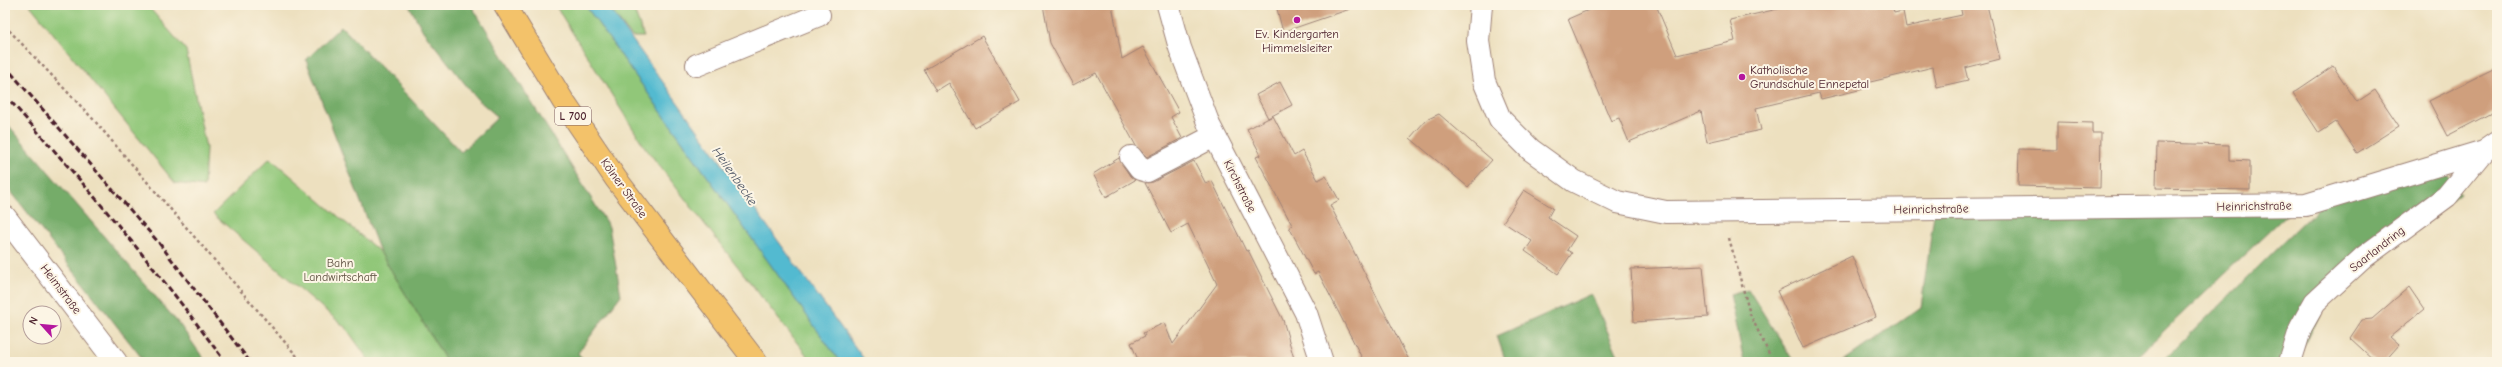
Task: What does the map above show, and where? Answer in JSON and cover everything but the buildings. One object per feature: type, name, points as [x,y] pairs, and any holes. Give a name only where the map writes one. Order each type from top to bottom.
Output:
[{"type":"main road","name":"Kölner Straße","points":[[505,5],[563,101],[616,179],[756,362]]},
{"type":"street","name":"Kirchstraße","points":[[1168,5],[1180,48],[1214,136],[1306,313],[1322,362]]},
{"type":"street","name":"Heinrichstraße","points":[[1481,5],[1478,41],[1484,81],[1500,119],[1531,150],[1574,181],[1617,202],[1666,212],[2306,205],[2491,146]]},
{"type":"street","points":[[697,64],[819,15]]},
{"type":"street","points":[[1131,157],[1140,169],[1147,171],[1214,136]]},
{"type":"street","name":"Saarlandring","points":[[2290,362],[2301,327],[2315,302],[2364,257],[2446,196],[2491,146]]},
{"type":"street","name":"Heimstraße","points":[[5,217],[116,362]]},
{"type":"path","points":[[5,26],[93,119],[302,362]]},
{"type":"path","points":[[1734,256],[1750,314],[1773,362]]},
{"type":"green space","points":[[30,5],[147,5],[186,50],[206,148],[204,187],[175,183]]},
{"type":"green space","points":[[409,5],[471,5],[609,227],[621,295],[578,353],[584,362],[447,362],[380,252],[306,60],[341,26],[461,152],[498,117],[477,99],[423,31]]},
{"type":"green space","points":[[555,5],[585,5],[840,362],[812,362],[644,146]]},
{"type":"green space","points":[[607,5],[632,5],[644,37],[632,37]]},
{"type":"green space","points":[[5,121],[180,325],[206,362],[145,362],[5,184]]},
{"type":"green space","name":"Bahn Landwirtschaft","points":[[270,158],[380,252],[447,362],[370,362],[346,328],[213,214]]},
{"type":"green space","points":[[2439,164],[2460,193],[2377,257],[2324,305],[2297,362],[2162,362],[2332,194]]},
{"type":"green space","points":[[2299,203],[2131,362],[1842,362],[1921,307],[1935,207]]},
{"type":"green space","points":[[1748,289],[1794,362],[1744,362],[1730,294]]},
{"type":"green space","points":[[1591,294],[1621,362],[1506,362],[1497,336]]},
{"type":"water","points":[[585,5],[607,5],[866,362],[840,362]]},
{"type":"railway","points":[[5,66],[159,243],[250,362]]},
{"type":"railway","points":[[5,95],[146,259],[225,362]]},
{"type":"place","name":"Ev. Kindergarten Himmelsleiter","points":[[1297,20]]},
{"type":"place","name":"Katholische Grundschule Ennepetal","points":[[1742,77]]},
{"type":"water label","name":"Heilenbecke","points":[[735,176]]}]
